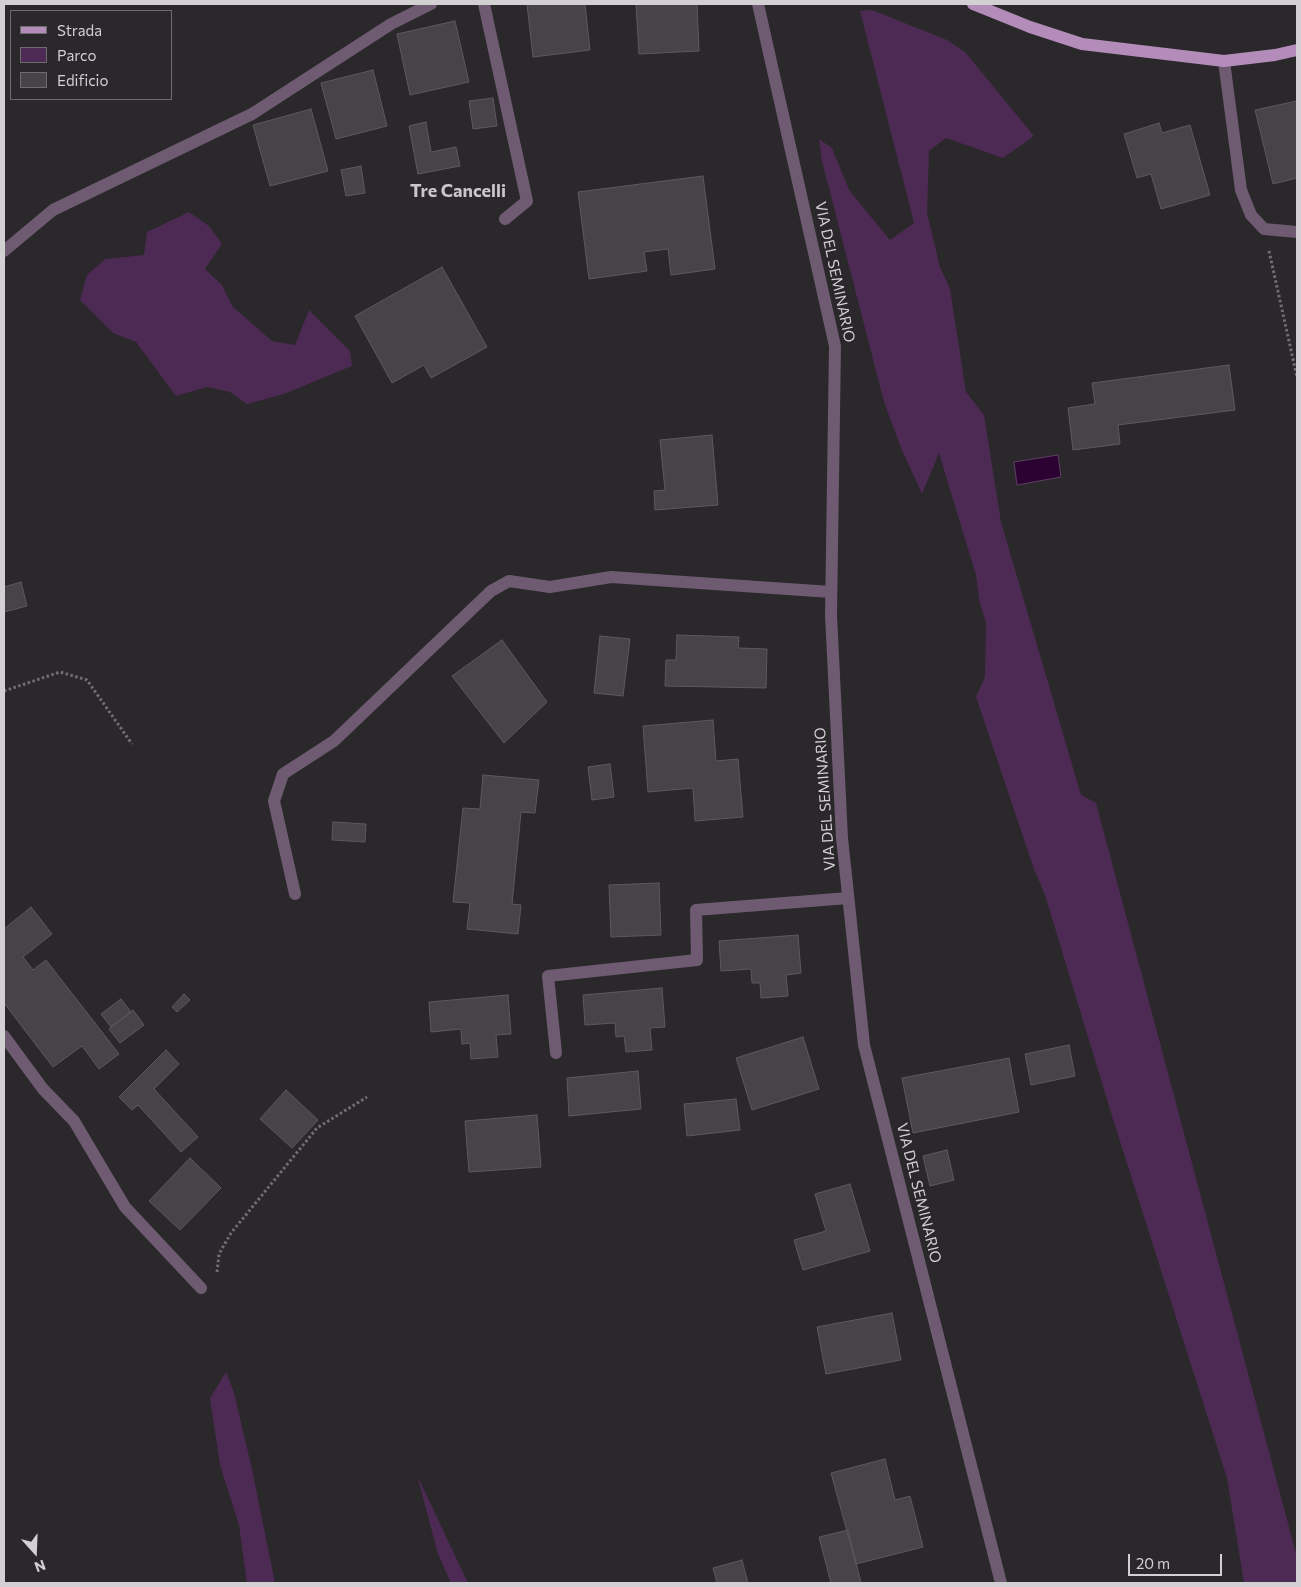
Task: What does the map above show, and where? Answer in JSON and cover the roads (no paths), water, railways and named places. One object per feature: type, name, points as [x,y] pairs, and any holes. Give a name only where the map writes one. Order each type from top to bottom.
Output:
[{"type":"main road","points":[[973,4],[1030,27],[1082,44],[1224,60],[1275,55],[1297,50]]},
{"type":"street","points":[[4,251],[53,210],[252,114],[391,24],[431,4]]},
{"type":"street","points":[[484,4],[527,201],[505,219]]},
{"type":"street","name":"VIA DEL SEMINARIO","points":[[758,4],[835,346],[831,592],[842,838],[864,1044],[1002,1583]]},
{"type":"street","points":[[1224,60],[1240,190],[1251,215],[1264,229],[1297,232]]},
{"type":"street","points":[[295,894],[274,801],[283,774],[334,741],[491,591],[509,581],[550,587],[611,577],[831,592]]},
{"type":"street","points":[[556,1052],[548,976],[697,960],[696,910],[848,898]]},
{"type":"street","points":[[4,1036],[43,1089],[74,1121],[125,1207],[201,1288]]},
{"type":"district","name":"Tre Cancelli","points":[[458,191]]}]
